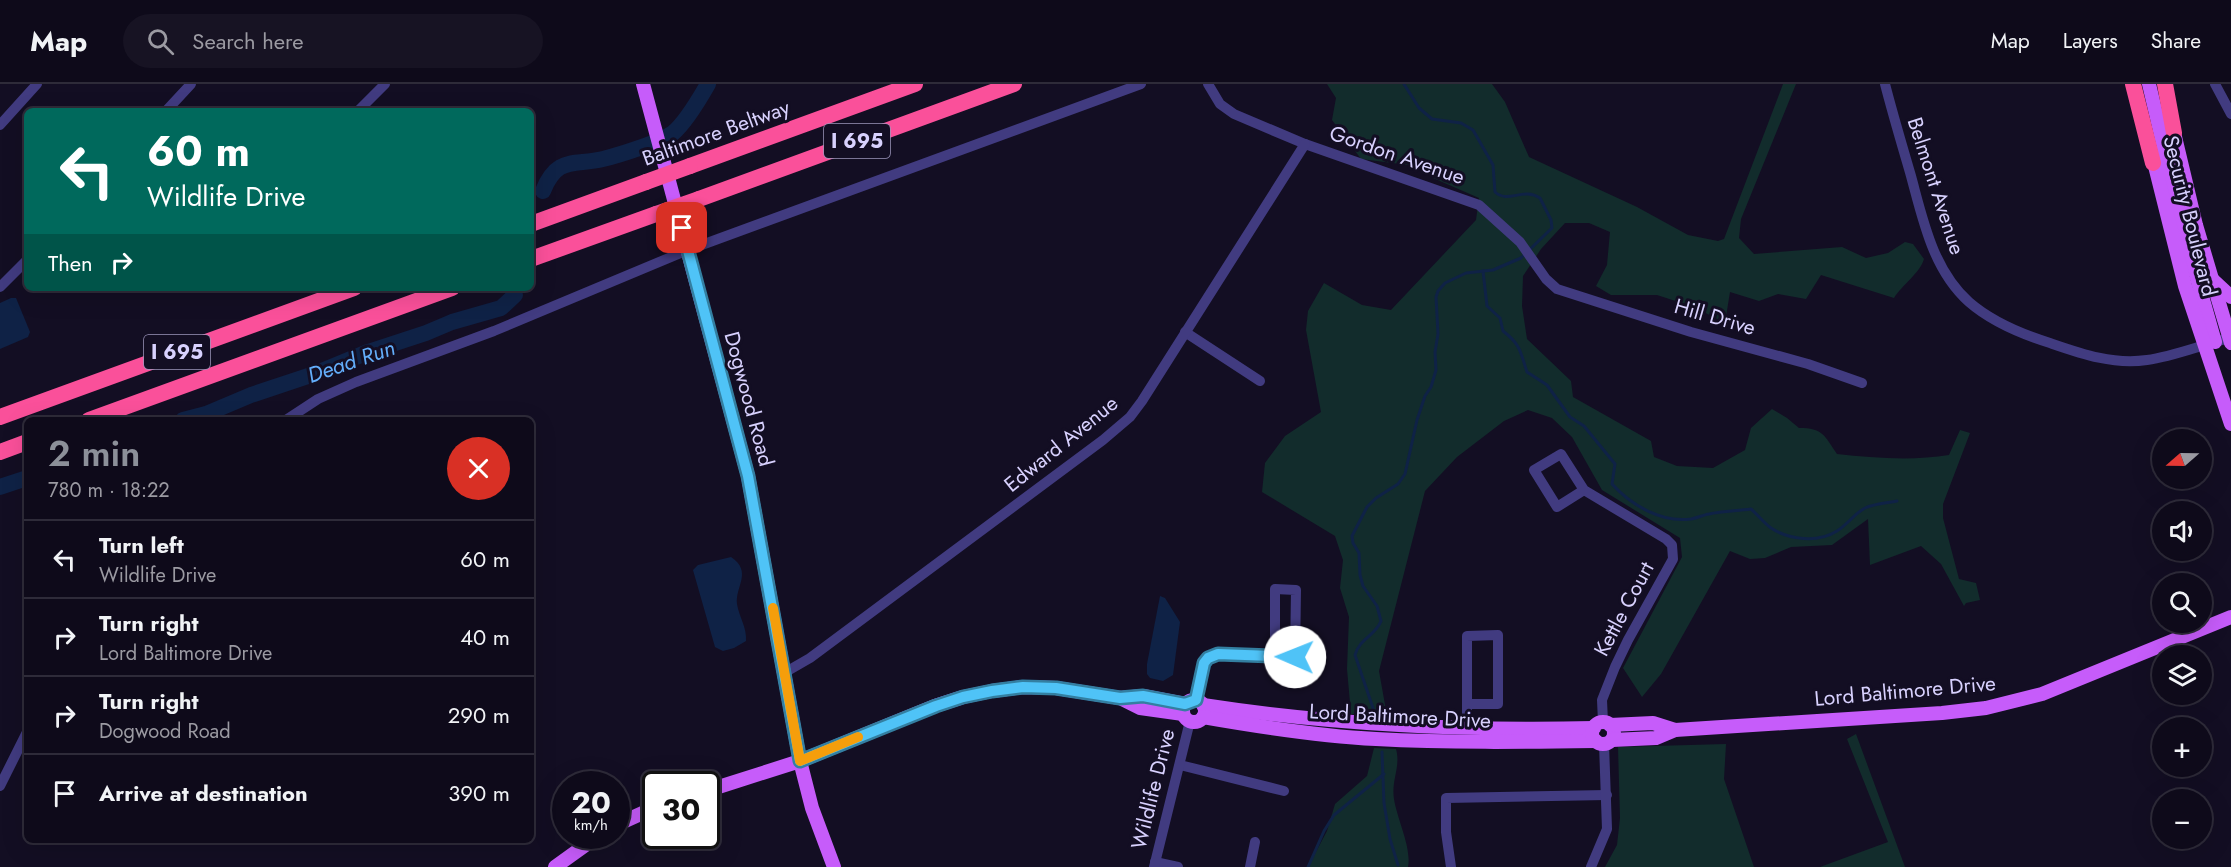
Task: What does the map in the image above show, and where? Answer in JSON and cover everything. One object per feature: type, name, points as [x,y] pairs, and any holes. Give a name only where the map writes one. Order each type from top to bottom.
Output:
[{"type":"highway","name":"Baltimore Beltway","points":[[534,223],[915,84]]},
{"type":"highway","name":"I 695","points":[[534,258],[1014,84]]},
{"type":"highway","points":[[2133,84],[2153,162]]},
{"type":"highway","points":[[2164,84],[2174,134]]},
{"type":"highway","name":"I 695","points":[[0,417],[346,291]]},
{"type":"highway","name":"I 695","points":[[97,417],[444,291]]},
{"type":"highway","points":[[0,452],[24,443]]},
{"type":"main road","name":"Dogwood Road","points":[[643,84],[748,476],[800,761],[812,808],[834,867]]},
{"type":"main road","name":"Security Boulevard","points":[[2138,84],[2153,162],[2185,286],[2209,344],[2231,424]]},
{"type":"main road","points":[[2149,84],[2209,344]]},
{"type":"main road","name":"Security Boulevard","points":[[2174,134],[2211,278],[2230,339]]},
{"type":"main road","points":[[2211,278],[2231,297]]},
{"type":"main road","name":"Lord Baltimore Drive","points":[[720,787],[800,761],[936,706],[973,695],[1023,687],[1056,688],[1120,698],[1140,708],[1323,721],[1603,733],[1656,738],[1675,730],[1931,714],[1986,708],[2042,694],[2231,617]]},
{"type":"main road","name":"Lord Baltimore Drive","points":[[1193,710],[1290,731],[1375,739],[1490,742],[1603,733]]},
{"type":"main road","points":[[555,867],[580,849]]},
{"type":"street","points":[[0,125],[37,84]]},
{"type":"street","points":[[169,108],[191,84]]},
{"type":"street","points":[[361,108],[385,84]]},
{"type":"street","points":[[291,417],[318,399],[356,382],[502,328],[688,250],[1141,84]]},
{"type":"street","name":"Gordon Avenue","points":[[1208,84],[1220,104],[1234,114],[1305,144],[1479,205],[1505,227],[1528,253],[1546,279],[1557,289]]},
{"type":"street","name":"Belmont Avenue","points":[[1885,84],[1925,228],[1942,269],[1953,286],[1969,302],[2003,325],[2031,337],[2086,356],[2108,360],[2147,360],[2230,339]]},
{"type":"street","points":[[2215,84],[2231,114]]},
{"type":"street","name":"Edward Avenue","points":[[784,673],[810,658],[1118,429],[1142,401],[1305,144]]},
{"type":"street","points":[[0,287],[24,263]]},
{"type":"street","name":"Hill Drive","points":[[1557,289],[1691,332],[1785,357],[1862,383]]},
{"type":"street","points":[[1185,332],[1260,381]]},
{"type":"street","name":"Kettle Court","points":[[1584,490],[1557,507],[1534,470],[1561,454],[1584,490],[1660,534],[1672,545],[1674,553],[1673,559],[1615,667],[1602,700],[1603,733]]},
{"type":"street","name":"Wildlife Drive","points":[[1155,865],[1204,663],[1208,658],[1218,654],[1275,657],[1295,657],[1296,590],[1275,589],[1275,657]]},
{"type":"street","points":[[1467,704],[1498,704],[1498,635],[1467,636],[1467,704],[1467,728]]},
{"type":"street","points":[[1591,867],[1607,829],[1603,733]]},
{"type":"street","points":[[0,786],[24,738]]},
{"type":"street","points":[[1180,765],[1284,792]]},
{"type":"street","points":[[1451,867],[1446,832],[1446,798],[1607,795]]},
{"type":"street","points":[[1250,867],[1255,842]]},
{"type":"street","points":[[1155,865],[1178,867]]},
{"type":"green space","points":[[1327,84],[1492,84],[1505,102],[1529,157],[1637,207],[1688,235],[1718,241],[1724,239],[1783,84],[1796,84],[1741,219],[1739,238],[1754,254],[1842,247],[1866,258],[1888,253],[1905,242],[1913,244],[1924,259],[1919,269],[1894,298],[1821,275],[1806,299],[1778,294],[1759,301],[1730,292],[1725,323],[1694,307],[1657,295],[1611,295],[1596,286],[1607,265],[1610,232],[1589,223],[1565,223],[1541,249],[1523,276],[1522,306],[1527,339],[1571,381],[1573,397],[1651,441],[1654,457],[1677,466],[1713,468],[1745,450],[1751,428],[1772,409],[1799,428],[1818,431],[1837,454],[1893,458],[1949,455],[1960,430],[1970,433],[1943,504],[1943,518],[1959,579],[1976,583],[1980,600],[1966,603],[1964,606],[1941,564],[1921,546],[1870,565],[1868,519],[1832,545],[1791,547],[1765,558],[1750,559],[1730,551],[1661,674],[1642,697],[1623,668],[1682,557],[1680,538],[1602,490],[1572,437],[1552,418],[1528,410],[1504,421],[1457,457],[1425,491],[1379,671],[1387,716],[1351,714],[1347,669],[1349,617],[1340,588],[1343,560],[1335,536],[1262,492],[1265,463],[1285,436],[1321,412],[1306,330],[1308,311],[1324,283],[1362,305],[1391,310],[1476,220],[1479,198],[1433,178],[1424,167],[1361,159],[1332,120],[1336,98]]},
{"type":"green space","points":[[1856,734],[1905,867],[1820,867],[1888,842],[1847,739]]},
{"type":"green space","points":[[1726,744],[1724,779],[1754,867],[1605,867],[1617,845],[1620,818],[1618,747]]},
{"type":"green space","points":[[1374,748],[1396,749],[1394,799],[1408,851],[1408,867],[1308,867],[1327,831],[1335,804],[1367,776]]},
{"type":"water","points":[[16,298],[30,332],[28,337],[0,349],[0,303]]},
{"type":"water","points":[[731,557],[741,568],[742,579],[737,604],[746,641],[723,651],[715,647],[693,570],[698,565]]},
{"type":"water","points":[[1160,596],[1165,598],[1180,622],[1173,675],[1163,681],[1150,678],[1147,674]]},
{"type":"waterway","name":"Dead Run","points":[[543,191],[548,180],[560,167],[619,155],[667,137],[678,129],[708,84]]},
{"type":"waterway","points":[[1374,711],[1355,655],[1360,645],[1381,621],[1377,606],[1363,586],[1359,553],[1352,536],[1367,507],[1376,498],[1398,484],[1405,474],[1417,420],[1436,370],[1435,352],[1438,334],[1436,297],[1438,291],[1445,283],[1466,273],[1493,270],[1521,258],[1552,228],[1551,220],[1540,198],[1528,194],[1505,196],[1495,192],[1493,165],[1473,130],[1461,123],[1432,119],[1419,108],[1404,84]]},
{"type":"waterway","points":[[1483,271],[1487,306],[1500,318],[1503,331],[1517,345],[1527,372],[1547,385],[1570,417],[1584,426],[1615,464],[1612,484],[1628,499],[1647,511],[1680,520],[1751,509],[1768,526],[1778,532],[1795,537],[1813,538],[1837,531],[1865,508],[1897,501]]},
{"type":"waterway","name":"Dead Run","points":[[194,417],[452,322],[501,308],[515,295]]},
{"type":"waterway","name":"Dead Run","points":[[0,487],[24,479]]},
{"type":"waterway","points":[[1382,752],[1384,803],[1390,839],[1398,865]]},
{"type":"waterway","points":[[1308,867],[1334,815],[1384,774]]},
{"type":"slow traffic","points":[[773,608],[800,761],[858,737]]},
{"type":"route","points":[[682,228],[754,502],[800,761],[963,697],[1023,687],[1056,688],[1120,698],[1143,696],[1185,704],[1196,700],[1204,663],[1208,658],[1218,654],[1295,657]]}]
